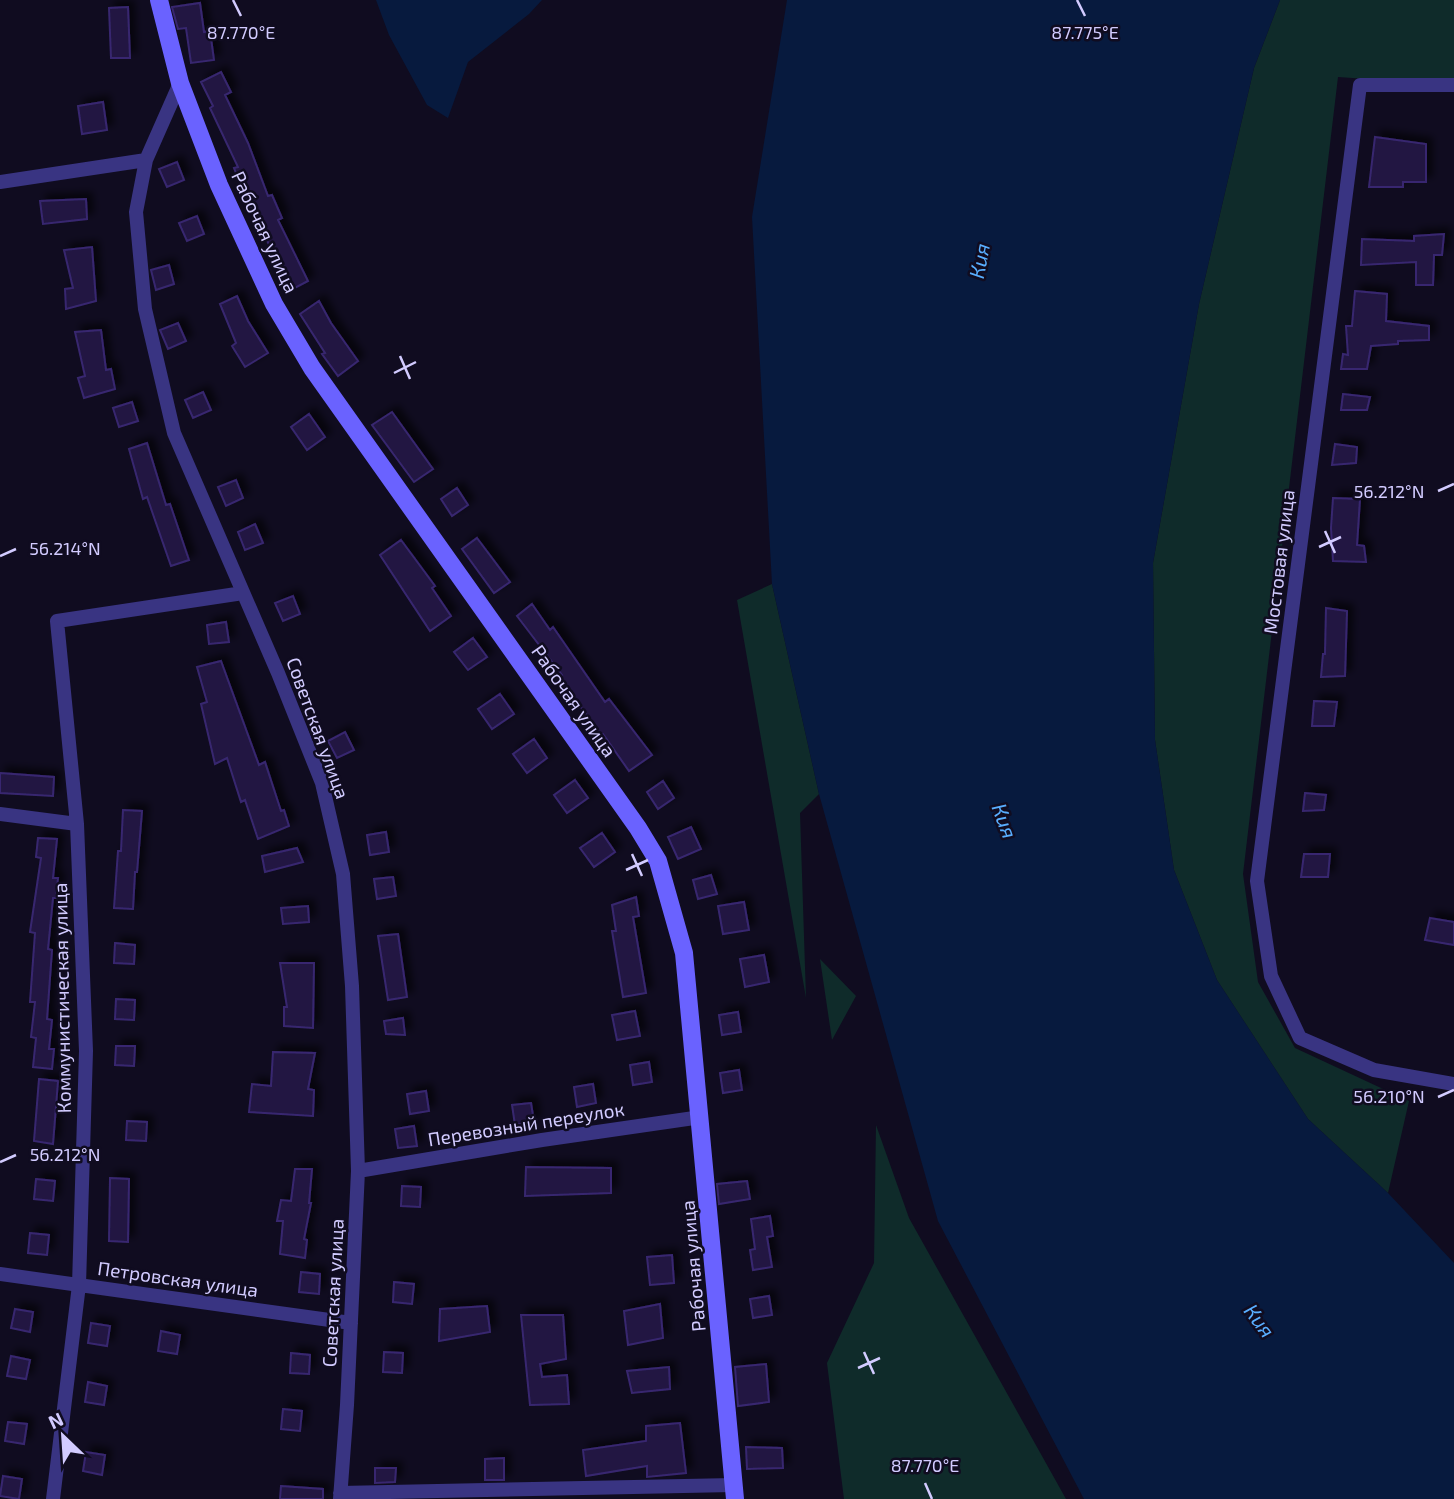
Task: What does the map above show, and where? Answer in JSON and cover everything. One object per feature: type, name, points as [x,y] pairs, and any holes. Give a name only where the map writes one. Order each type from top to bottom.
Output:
[{"type":"main road","name":"Рабочая улица","points":[[159,0],[180,83],[243,242],[274,304],[312,368],[638,828],[658,861],[684,953],[735,1492]]},
{"type":"street","name":"Советская улица","points":[[180,83],[146,160],[136,212],[145,309],[174,433],[322,783],[343,874],[352,986],[358,1171],[340,1496]]},
{"type":"street","name":"Мостовая улица","points":[[1454,85],[1360,85],[1257,881],[1271,976],[1300,1038],[1374,1070],[1454,1084]]},
{"type":"street","points":[[0,181],[146,160]]},
{"type":"street","name":"Коммунистическая улица","points":[[52,1499],[79,1285],[86,1051],[77,824],[57,621],[243,593]]},
{"type":"street","points":[[0,814],[77,824]]},
{"type":"street","name":"Перевозный переулок","points":[[358,1171],[701,1117]]},
{"type":"street","name":"Петровская улица","points":[[0,1274],[351,1323]]},
{"type":"street","points":[[340,1496],[735,1492]]},
{"type":"green space","points":[[1280,0],[1454,0],[1454,85],[1338,77],[1243,874],[1258,982],[1295,1048],[1409,1101],[1388,1193],[1308,1119],[1217,980],[1174,870],[1155,740],[1153,563],[1199,304],[1254,68]]},
{"type":"green space","points":[[772,584],[819,794],[800,813],[806,998],[737,600]]},
{"type":"green space","points":[[820,959],[856,996],[832,1040]]},
{"type":"green space","points":[[876,1125],[909,1218],[1066,1499],[844,1499],[827,1363],[874,1263]]},
{"type":"water","points":[[376,0],[542,0],[529,14],[468,62],[448,118],[427,105],[389,35]]},
{"type":"water","name":"Кия","points":[[787,0],[1280,0],[1254,68],[1199,304],[1153,563],[1155,740],[1174,870],[1217,980],[1308,1119],[1388,1193],[1454,1263],[1454,1499],[1084,1499],[938,1221],[819,794],[772,584],[752,217]]},
{"type":"building","points":[[200,3],[204,32],[210,31],[214,60],[191,63],[186,28],[178,29],[172,7]]},
{"type":"building","points":[[128,7],[130,58],[111,58],[109,8]]},
{"type":"building","points":[[221,72],[231,92],[225,95],[248,143],[268,196],[272,195],[282,218],[278,220],[308,281],[291,290],[243,191],[234,168],[238,167],[210,108],[213,106],[201,82]]},
{"type":"building","points":[[103,102],[107,130],[82,134],[78,106]]},
{"type":"building","points":[[1375,137],[1426,144],[1426,182],[1403,182],[1403,187],[1369,187]]},
{"type":"building","points":[[177,162],[184,180],[167,187],[159,169]]},
{"type":"building","points":[[86,199],[87,219],[43,224],[40,201]]},
{"type":"building","points":[[197,216],[204,234],[187,241],[179,223]]},
{"type":"building","points":[[1444,234],[1442,255],[1434,255],[1433,285],[1416,285],[1416,262],[1361,265],[1362,239],[1414,241],[1414,236]]},
{"type":"building","points":[[92,247],[96,301],[66,309],[65,289],[73,288],[64,250]]},
{"type":"building","points":[[169,265],[174,284],[156,290],[151,270]]},
{"type":"building","points":[[1355,291],[1387,294],[1386,321],[1429,326],[1429,340],[1398,341],[1398,344],[1371,346],[1367,369],[1341,369],[1343,354],[1348,355],[1346,326],[1352,326]]},
{"type":"building","points":[[237,296],[248,321],[268,353],[245,367],[232,346],[236,343],[220,304]]},
{"type":"building","points":[[319,301],[358,361],[338,376],[322,354],[325,353],[300,314]]},
{"type":"building","points":[[178,323],[186,341],[168,349],[160,330]]},
{"type":"building","points":[[101,330],[106,370],[111,369],[115,389],[84,398],[78,378],[85,376],[75,332]]},
{"type":"building","points":[[203,392],[211,410],[193,418],[185,400]]},
{"type":"building","points":[[1343,394],[1370,397],[1367,410],[1341,410]]},
{"type":"building","points":[[132,402],[138,421],[119,427],[113,408]]},
{"type":"building","points":[[392,412],[433,469],[414,482],[372,425]]},
{"type":"building","points":[[309,414],[325,437],[307,450],[291,427]]},
{"type":"building","points":[[147,443],[166,505],[170,504],[189,560],[171,566],[147,497],[143,499],[129,449]]},
{"type":"building","points":[[1335,444],[1357,447],[1356,463],[1332,465]]},
{"type":"building","points":[[236,480],[243,498],[226,506],[218,487]]},
{"type":"building","points":[[457,488],[468,505],[452,516],[441,499]]},
{"type":"building","points":[[1333,498],[1360,499],[1357,545],[1364,546],[1366,562],[1333,561]]},
{"type":"building","points":[[255,524],[263,543],[245,550],[238,532]]},
{"type":"building","points":[[477,538],[510,582],[494,593],[462,549]]},
{"type":"building","points":[[401,540],[435,586],[432,588],[451,616],[430,631],[380,555]]},
{"type":"building","points":[[293,596],[300,614],[283,621],[275,603]]},
{"type":"building","points":[[532,604],[550,630],[553,627],[605,702],[609,699],[652,755],[629,771],[517,616]]},
{"type":"building","points":[[1326,608],[1347,611],[1345,676],[1321,677],[1325,654]]},
{"type":"building","points":[[226,622],[229,642],[209,644],[207,625]]},
{"type":"building","points":[[473,638],[487,657],[468,670],[454,652]]},
{"type":"building","points":[[221,661],[259,765],[265,762],[281,811],[284,810],[289,826],[258,839],[245,800],[241,802],[227,758],[215,764],[201,704],[207,702],[197,667]]},
{"type":"building","points":[[500,694],[514,714],[492,729],[478,709]]},
{"type":"building","points":[[1314,701],[1337,702],[1334,726],[1312,726]]},
{"type":"building","points":[[345,732],[354,750],[337,758],[328,741]]},
{"type":"building","points":[[534,739],[547,758],[527,773],[513,754]]},
{"type":"building","points":[[0,773],[54,777],[53,796],[0,793]]},
{"type":"building","points":[[575,780],[588,798],[567,813],[554,795]]},
{"type":"building","points":[[663,781],[674,798],[658,809],[647,792]]},
{"type":"building","points":[[1305,793],[1326,795],[1324,810],[1303,811]]},
{"type":"building","points":[[123,810],[142,811],[133,909],[114,908]]},
{"type":"building","points":[[691,827],[701,849],[678,859],[668,837]]},
{"type":"building","points":[[386,832],[389,852],[370,855],[367,835]]},
{"type":"building","points":[[602,833],[615,852],[594,867],[580,848]]},
{"type":"building","points":[[38,838],[57,839],[53,878],[58,878],[56,898],[53,898],[48,949],[52,950],[47,1019],[52,1020],[49,1049],[54,1049],[52,1069],[33,1067],[36,1038],[31,1037],[35,1002],[30,1002],[35,933],[30,932],[41,858],[36,857]]},
{"type":"building","points":[[297,848],[303,862],[265,872],[262,856]]},
{"type":"building","points":[[1304,854],[1330,854],[1328,877],[1301,877]]},
{"type":"building","points":[[711,875],[717,894],[698,899],[693,880]]},
{"type":"building","points":[[393,877],[396,896],[377,899],[374,879]]},
{"type":"building","points":[[636,897],[639,916],[633,917],[646,993],[623,997],[612,931],[616,931],[612,905]]},
{"type":"building","points":[[744,902],[749,930],[723,934],[718,906]]},
{"type":"building","points":[[308,906],[309,922],[283,924],[281,908]]},
{"type":"building","points":[[1430,918],[1454,922],[1454,945],[1425,940]]},
{"type":"building","points":[[398,934],[407,997],[388,1000],[378,936]]},
{"type":"building","points":[[115,943],[135,945],[134,964],[114,963]]},
{"type":"building","points":[[764,955],[769,982],[745,987],[740,959]]},
{"type":"building","points":[[280,963],[314,963],[313,1028],[284,1026],[284,1007],[287,1007]]},
{"type":"building","points":[[116,999],[135,1000],[134,1020],[115,1019]]},
{"type":"building","points":[[635,1011],[640,1036],[617,1040],[612,1015]]},
{"type":"building","points":[[738,1012],[741,1032],[722,1035],[719,1015]]},
{"type":"building","points":[[403,1018],[405,1035],[386,1034],[384,1021]]},
{"type":"building","points":[[116,1046],[135,1046],[134,1066],[115,1065]]},
{"type":"building","points":[[273,1052],[315,1053],[308,1089],[314,1090],[313,1116],[249,1112],[252,1084],[271,1086]]},
{"type":"building","points":[[649,1062],[652,1082],[633,1085],[630,1065]]},
{"type":"building","points":[[739,1070],[742,1090],[723,1093],[720,1073]]},
{"type":"building","points":[[39,1079],[58,1081],[53,1144],[34,1141]]},
{"type":"building","points":[[593,1084],[596,1103],[577,1107],[574,1087]]},
{"type":"building","points":[[426,1091],[429,1111],[410,1114],[407,1094]]},
{"type":"building","points":[[531,1103],[534,1122],[515,1125],[512,1105]]},
{"type":"building","points":[[127,1121],[147,1122],[146,1141],[126,1140]]},
{"type":"building","points":[[414,1126],[417,1146],[398,1148],[395,1129]]},
{"type":"building","points":[[526,1167],[611,1168],[611,1193],[525,1196]]},
{"type":"building","points":[[295,1169],[312,1169],[311,1203],[304,1239],[307,1240],[305,1258],[280,1254],[283,1221],[277,1221],[281,1200],[291,1201]]},
{"type":"building","points":[[110,1178],[129,1179],[128,1242],[109,1241]]},
{"type":"building","points":[[36,1179],[55,1181],[53,1201],[34,1199]]},
{"type":"building","points":[[747,1181],[750,1199],[719,1204],[717,1184]]},
{"type":"building","points":[[402,1186],[421,1187],[420,1207],[401,1206]]},
{"type":"building","points":[[770,1216],[773,1236],[767,1237],[772,1267],[753,1270],[750,1250],[755,1249],[751,1219]]},
{"type":"building","points":[[30,1233],[49,1235],[47,1255],[28,1253]]},
{"type":"building","points":[[672,1255],[674,1283],[650,1285],[647,1257]]},
{"type":"building","points":[[301,1272],[320,1274],[319,1294],[299,1292]]},
{"type":"building","points":[[394,1282],[414,1284],[412,1304],[393,1302]]},
{"type":"building","points":[[769,1296],[772,1315],[753,1318],[750,1299]]},
{"type":"building","points":[[660,1304],[663,1338],[628,1345],[624,1311]]},
{"type":"building","points":[[487,1306],[490,1332],[439,1341],[440,1309]]},
{"type":"building","points":[[15,1309],[33,1312],[30,1332],[11,1328]]},
{"type":"building","points":[[521,1315],[563,1315],[566,1359],[540,1364],[542,1377],[567,1375],[569,1404],[530,1405]]},
{"type":"building","points":[[91,1323],[110,1326],[107,1346],[88,1343]]},
{"type":"building","points":[[161,1331],[180,1335],[177,1354],[158,1351]]},
{"type":"building","points":[[384,1352],[403,1353],[402,1373],[383,1372]]},
{"type":"building","points":[[291,1353],[310,1355],[309,1374],[290,1373]]},
{"type":"building","points":[[11,1356],[30,1360],[26,1379],[7,1376]]},
{"type":"building","points":[[766,1364],[769,1402],[738,1406],[735,1367]]},
{"type":"building","points":[[669,1367],[670,1389],[632,1393],[627,1371]]},
{"type":"building","points":[[88,1382],[107,1386],[104,1405],[85,1402]]},
{"type":"building","points":[[283,1409],[302,1411],[300,1431],[281,1429]]},
{"type":"building","points":[[8,1422],[27,1424],[24,1444],[5,1441]]},
{"type":"building","points":[[680,1423],[686,1473],[647,1477],[647,1466],[586,1476],[583,1450],[646,1441],[646,1426]]},
{"type":"building","points":[[746,1447],[782,1448],[783,1468],[747,1469]]},
{"type":"building","points":[[86,1452],[105,1455],[102,1475],[83,1471]]},
{"type":"building","points":[[504,1458],[504,1480],[485,1480],[485,1459]]},
{"type":"building","points":[[375,1468],[396,1468],[395,1482],[375,1483]]},
{"type":"building","points":[[3,1476],[22,1479],[19,1499],[0,1496]]},
{"type":"building","points":[[281,1486],[323,1489],[323,1499],[280,1499]]}]
